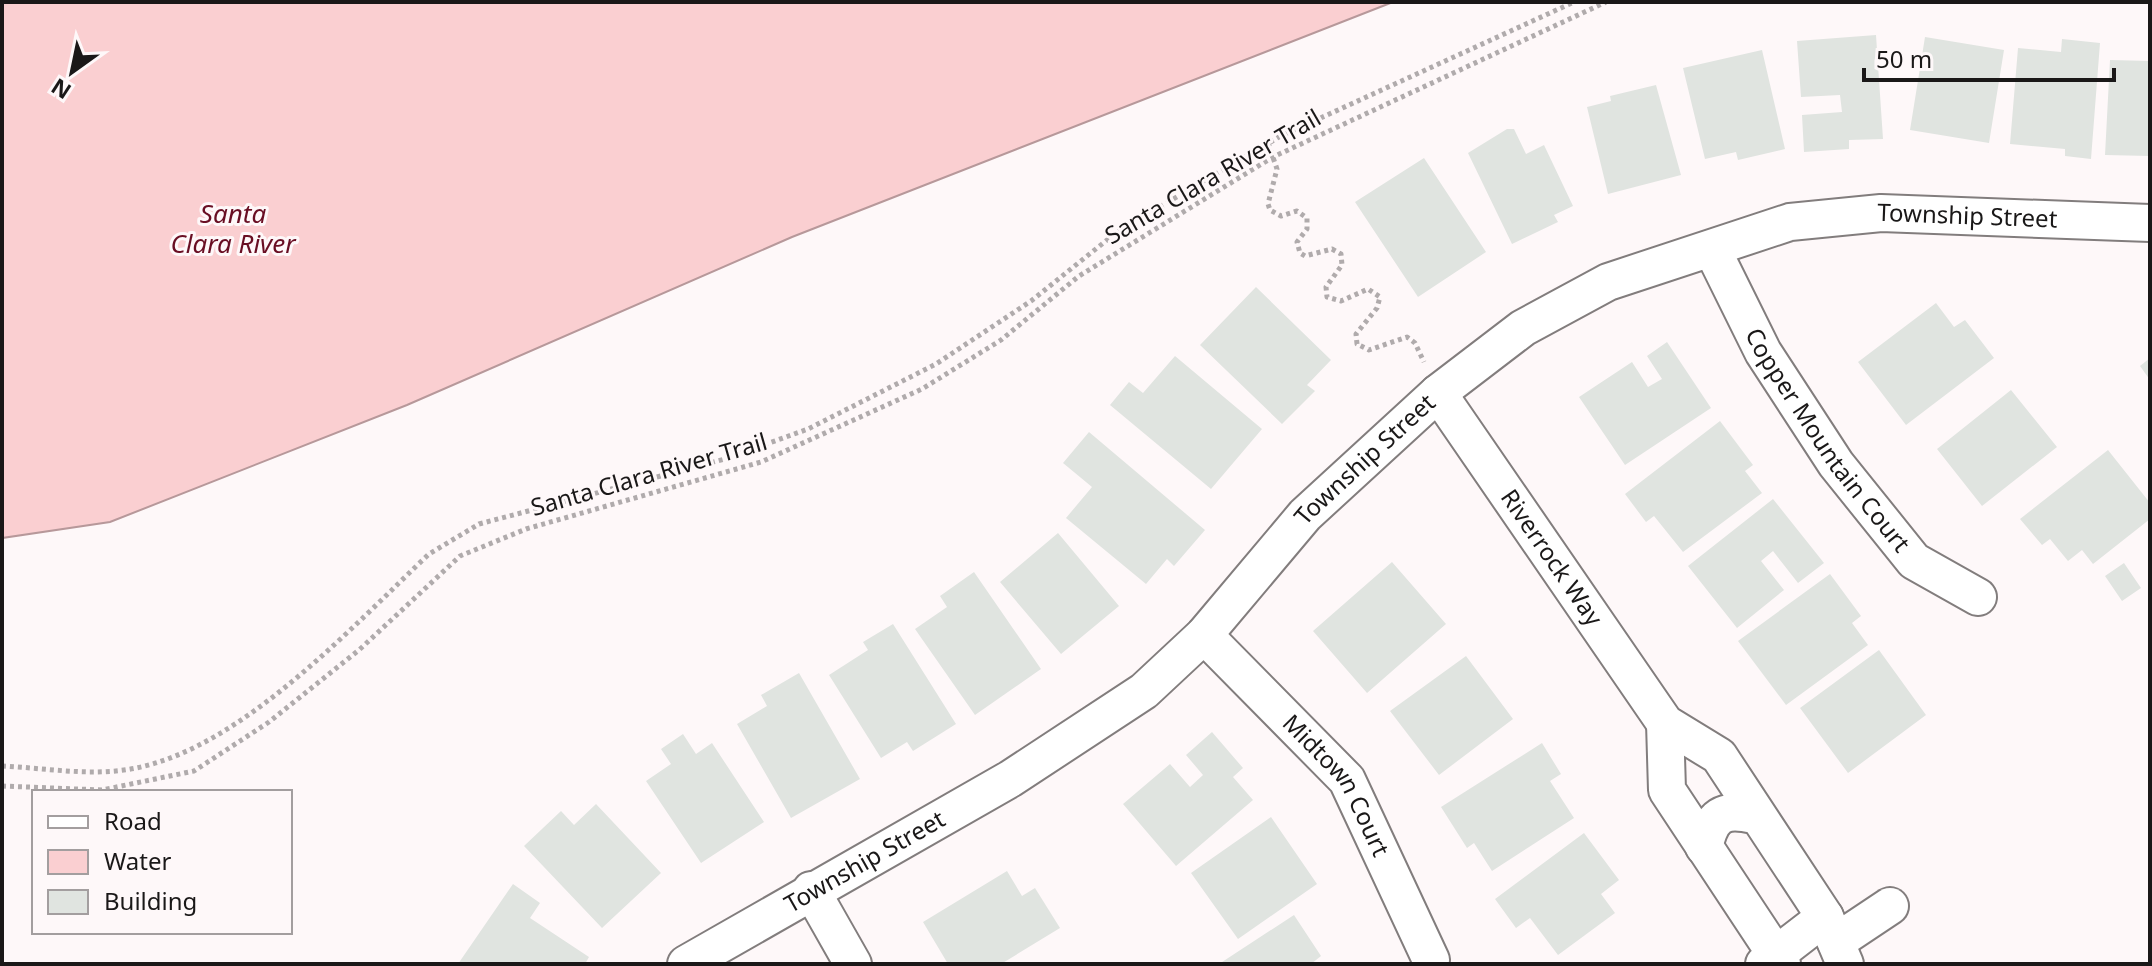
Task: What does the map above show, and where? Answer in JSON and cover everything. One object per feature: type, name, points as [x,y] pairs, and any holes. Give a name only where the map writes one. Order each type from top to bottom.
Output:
[{"type":"street","name":"Township Street","points":[[686,964],[1010,779],[1144,691],[1204,635],[1305,515],[1438,393],[1523,328],[1608,282],[1790,222],[1881,213],[2150,223]]},
{"type":"street","name":"Copper Mountain Court","points":[[1712,249],[1763,352],[1836,464],[1914,561],[1978,597]]},
{"type":"street","name":"Riverrock Way","points":[[1438,393],[1665,723],[1719,756],[1838,950]]},
{"type":"street","name":"Midtown Court","points":[[1204,635],[1347,780],[1431,960]]},
{"type":"street","points":[[1665,723],[1667,790],[1774,961],[1838,950],[1890,906]]},
{"type":"street","points":[[1704,847],[1709,828],[1719,816],[1734,810],[1754,815]]},
{"type":"street","points":[[811,890],[853,964]]},
{"type":"path","points":[[2,766],[112,771],[165,760],[190,751],[271,696],[429,554],[454,537],[479,524],[520,512],[725,459],[832,417],[936,364],[1031,301],[1117,232],[1268,143],[1574,2]]},
{"type":"path","name":"Santa Clara River Trail","points":[[2,786],[102,790],[194,771],[269,722],[359,650],[460,556],[526,529],[761,462],[922,389],[1001,340],[1079,276],[1273,157],[1606,2]]},
{"type":"path","points":[[1268,143],[1277,177],[1268,204],[1275,214],[1297,211],[1307,218],[1307,229],[1297,242],[1300,253],[1311,256],[1332,249],[1341,254],[1342,265],[1328,282],[1327,297],[1341,301],[1363,289],[1373,290],[1380,297],[1377,308],[1358,331],[1357,344],[1369,350],[1402,338],[1411,339],[1438,393]]},
{"type":"water","name":"Santa Clara River","points":[[2,2],[1393,2],[792,237],[407,405],[110,522],[2,538]]},
{"type":"building","points":[[1876,35],[1883,139],[1849,140],[1849,149],[1804,152],[1802,115],[1842,112],[1840,95],[1801,97],[1797,41]]},
{"type":"building","points":[[1925,37],[2004,50],[1989,143],[1910,130]]},
{"type":"building","points":[[2062,39],[2100,43],[2091,159],[2065,156],[2065,149],[2010,144],[2018,48],[2061,52]]},
{"type":"building","points":[[1762,50],[1785,149],[1738,160],[1736,152],[1705,159],[1683,68]]},
{"type":"building","points":[[2110,60],[2150,61],[2150,156],[2105,155]]},
{"type":"building","points":[[1656,85],[1681,175],[1608,194],[1587,107],[1611,101],[1610,96]]},
{"type":"building","points":[[1507,129],[1514,129],[1526,154],[1544,145],[1573,206],[1554,215],[1558,222],[1512,244],[1468,153]]},
{"type":"building","points":[[1424,158],[1486,252],[1418,297],[1355,202]]},
{"type":"building","points":[[1256,287],[1331,360],[1307,385],[1315,391],[1282,424],[1200,345]]},
{"type":"building","points":[[1936,303],[1954,327],[1965,320],[1994,358],[1906,425],[1858,362]]},
{"type":"building","points":[[1667,342],[1711,408],[1625,465],[1579,397],[1632,362],[1648,387],[1662,379],[1647,356]]},
{"type":"building","points":[[1175,356],[1262,429],[1211,489],[1110,405],[1129,382],[1143,393]]},
{"type":"building","points":[[2150,358],[2150,380],[2140,366]]},
{"type":"building","points":[[2011,390],[2057,447],[1982,506],[1937,449]]},
{"type":"building","points":[[1720,421],[1753,465],[1745,471],[1762,493],[1683,552],[1654,516],[1646,522],[1625,494]]},
{"type":"building","points":[[1089,432],[1205,530],[1174,566],[1167,559],[1146,584],[1066,518],[1092,487],[1063,463]]},
{"type":"building","points":[[2108,450],[2150,503],[2150,519],[2093,564],[2082,550],[2068,561],[2050,539],[2042,545],[2020,519]]},
{"type":"building","points":[[1773,499],[1824,563],[1798,583],[1773,551],[1761,561],[1784,590],[1737,628],[1688,566]]},
{"type":"building","points":[[1058,533],[1119,606],[1061,654],[1000,582]]},
{"type":"building","points":[[1392,562],[1446,624],[1367,693],[1313,631]]},
{"type":"building","points":[[2124,563],[2141,588],[2122,601],[2105,576]]},
{"type":"building","points":[[974,572],[1041,669],[975,715],[915,629],[947,607],[940,596]]},
{"type":"building","points":[[1830,574],[1861,616],[1852,623],[1868,645],[1786,705],[1738,641]]},
{"type":"building","points":[[893,624],[956,724],[913,751],[907,742],[881,758],[829,675],[868,650],[863,642]]},
{"type":"building","points":[[1879,650],[1926,715],[1848,773],[1800,708]]},
{"type":"building","points":[[1466,656],[1513,719],[1439,775],[1390,711]]},
{"type":"building","points":[[799,673],[860,779],[791,818],[737,724],[767,706],[761,695]]},
{"type":"building","points":[[1212,732],[1243,768],[1233,777],[1253,800],[1176,866],[1123,804],[1170,764],[1190,787],[1203,775],[1186,755]]},
{"type":"building","points":[[683,734],[696,754],[712,743],[764,822],[701,863],[646,781],[671,764],[661,749]]},
{"type":"building","points":[[1542,743],[1561,774],[1550,781],[1574,818],[1492,871],[1474,843],[1467,848],[1441,807]]},
{"type":"building","points":[[596,804],[661,873],[602,928],[524,846],[561,811],[574,825]]},
{"type":"building","points":[[1271,817],[1317,884],[1238,939],[1191,873]]},
{"type":"building","points":[[1584,833],[1619,880],[1601,894],[1615,913],[1558,955],[1530,918],[1516,928],[1495,899]]},
{"type":"building","points":[[1007,871],[1022,896],[1035,888],[1060,928],[1001,964],[948,964],[923,922]]},
{"type":"building","points":[[513,884],[540,903],[530,918],[589,957],[585,964],[458,964]]},
{"type":"building","points":[[1294,915],[1321,956],[1311,964],[1219,964]]}]
